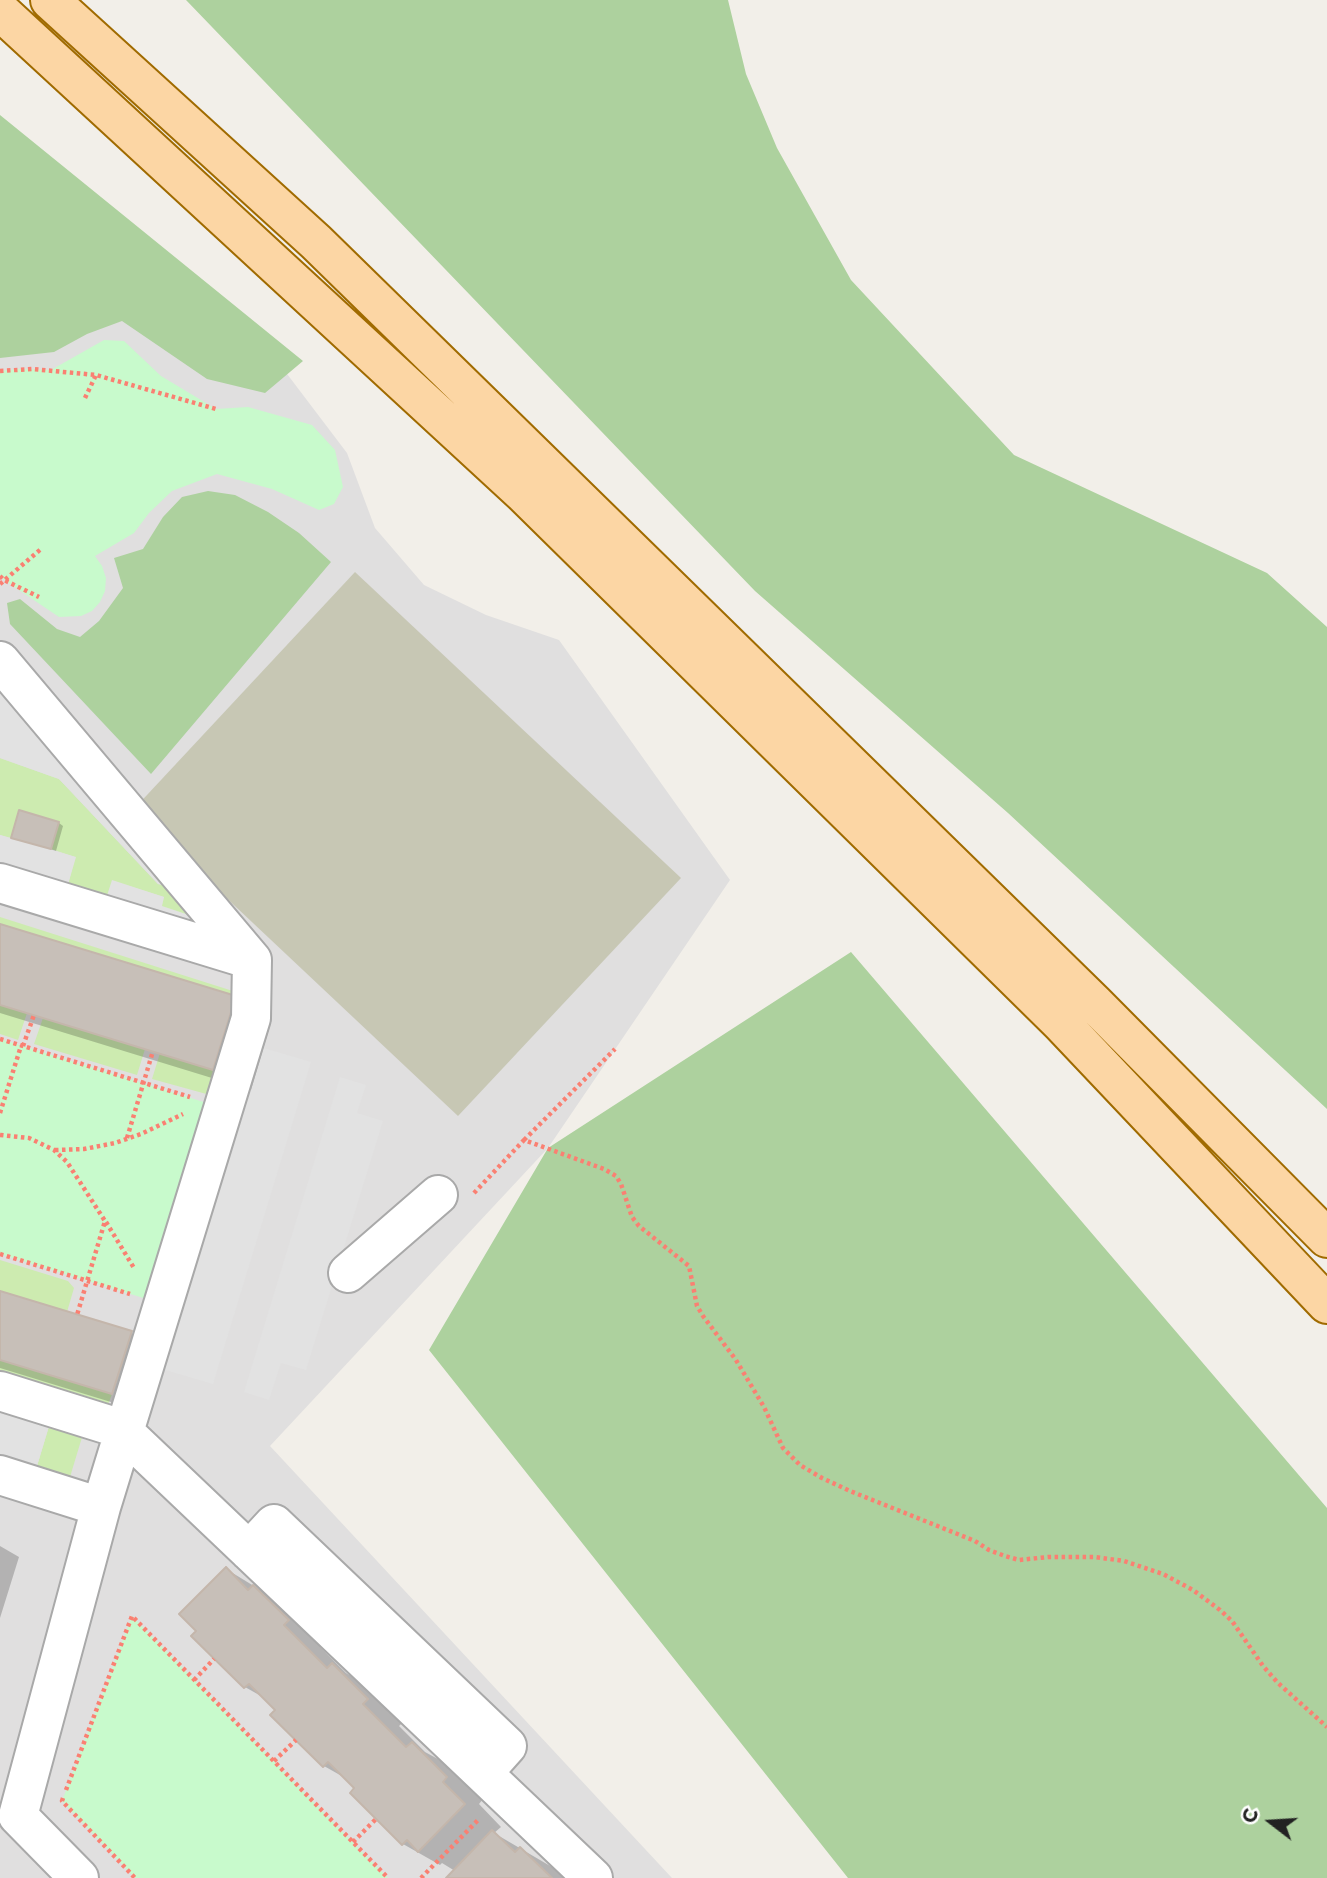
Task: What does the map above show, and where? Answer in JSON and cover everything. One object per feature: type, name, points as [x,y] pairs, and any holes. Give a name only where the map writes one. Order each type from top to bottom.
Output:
[{"type":"main road","points":[[50,0],[336,261],[1095,1004],[1327,1238]]},
{"type":"main road","points":[[0,11],[523,493],[1061,1023],[1327,1304]]},
{"type":"lane","points":[[0,661],[252,960],[251,1018],[213,1104],[18,1816],[79,1878]]},
{"type":"lane","points":[[0,883],[252,960]]},
{"type":"lane","points":[[348,1273],[438,1195]]},
{"type":"lane","points":[[0,1391],[124,1432],[593,1878]]},
{"type":"lane","points":[[0,1475],[101,1507]]},
{"type":"path","points":[[0,371],[32,369],[96,375],[216,409]]},
{"type":"path","points":[[85,398],[96,375]]},
{"type":"path","points":[[39,597],[1,580],[41,549]]},
{"type":"path","points":[[0,1113],[34,1015]]},
{"type":"path","points":[[0,1039],[213,1104]]},
{"type":"path","points":[[524,1140],[615,1049]]},
{"type":"path","points":[[127,1139],[153,1051]]},
{"type":"path","points":[[54,1150],[83,1149],[127,1139],[190,1111],[213,1104]]},
{"type":"path","points":[[0,1135],[29,1138],[54,1150],[67,1161],[157,1302]]},
{"type":"path","points":[[548,1148],[616,1176],[632,1217],[639,1226],[689,1266],[697,1306],[702,1316],[736,1360],[764,1407],[783,1448],[800,1465],[822,1478],[1005,1556],[1019,1559],[1095,1557],[1152,1569],[1193,1590],[1220,1610],[1232,1621],[1278,1683],[1327,1727]]},
{"type":"path","points":[[77,1315],[105,1222]]},
{"type":"path","points":[[0,1254],[157,1302]]},
{"type":"path","points":[[135,1878],[62,1801],[132,1616],[388,1878]]},
{"type":"path","points":[[194,1680],[214,1659]]},
{"type":"path","points":[[274,1762],[296,1740]]},
{"type":"path","points":[[421,1878],[493,1783]]},
{"type":"path","points":[[352,1842],[376,1819]]},
{"type":"shaded area","points":[[0,306],[104,311],[278,362],[347,453],[375,528],[424,585],[486,615],[559,640],[730,880],[548,1148],[270,1446],[672,1878],[0,1878]]},
{"type":"shaded area","points":[[355,572],[681,878],[458,1116],[133,810]]},
{"type":"shaded area","points":[[0,661],[168,886],[158,884],[59,779],[0,758]]},
{"type":"shaded area","points":[[0,835],[76,857],[67,888],[0,867]]},
{"type":"shaded area","points":[[112,880],[164,897],[162,906],[204,920],[199,937],[103,908]]},
{"type":"shaded area","points":[[260,1047],[311,1062],[213,1384],[162,1369]]},
{"type":"shaded area","points":[[340,1077],[366,1085],[357,1113],[383,1121],[306,1370],[281,1363],[269,1400],[244,1392]]},
{"type":"shaded area","points":[[0,1397],[53,1413],[37,1466],[0,1455]]},
{"type":"green space","points":[[186,0],[728,0],[746,74],[777,148],[851,280],[1014,455],[1267,573],[1327,627],[1327,1109],[1008,813],[755,591]]},
{"type":"green space","points":[[0,115],[303,361],[265,393],[207,379],[122,321],[87,334],[54,352],[0,358]]},
{"type":"green space","points":[[104,340],[124,341],[161,376],[216,409],[248,407],[312,425],[335,450],[343,487],[334,504],[319,510],[272,489],[217,474],[172,491],[149,513],[134,533],[95,556],[106,578],[105,591],[92,611],[81,616],[59,617],[4,580],[0,576],[0,371],[51,370]]},
{"type":"green space","points":[[208,491],[235,495],[268,512],[299,533],[331,562],[151,774],[10,624],[7,603],[20,599],[57,629],[80,637],[99,621],[123,588],[114,558],[143,549],[163,517],[182,497]]},
{"type":"green space","points":[[0,758],[59,779],[158,884],[168,886],[228,946],[161,906],[164,897],[113,881],[106,900],[67,888],[75,857],[51,849],[59,822],[19,811],[11,838],[0,835]]},
{"type":"green space","points":[[0,917],[236,992],[239,996],[210,1095],[152,1079],[160,1053],[213,1070],[236,996],[0,924]]},
{"type":"green space","points":[[851,952],[1327,1508],[1327,1878],[848,1878],[429,1350],[548,1148]]},
{"type":"green space","points":[[0,1005],[27,1013],[18,1040],[0,1034]]},
{"type":"green space","points":[[43,1018],[145,1049],[137,1075],[34,1044]]},
{"type":"green space","points":[[0,1039],[223,1108],[163,1304],[0,1254]]},
{"type":"green space","points":[[0,1260],[68,1281],[74,1288],[67,1312],[0,1291]]},
{"type":"green space","points":[[0,1360],[112,1394],[106,1410],[0,1387]]},
{"type":"green space","points":[[53,1413],[86,1424],[70,1477],[37,1466]]},
{"type":"green space","points":[[132,1616],[388,1878],[135,1878],[62,1801]]},
{"type":"building","points":[[19,810],[59,822],[51,849],[11,838]]},
{"type":"building","points":[[0,924],[236,996],[213,1070],[0,1005]]},
{"type":"building","points":[[0,1291],[132,1331],[112,1394],[0,1360]]},
{"type":"building","points":[[226,1567],[248,1590],[253,1585],[289,1620],[284,1625],[327,1668],[332,1663],[368,1699],[363,1704],[406,1747],[412,1742],[447,1777],[443,1782],[465,1804],[418,1852],[407,1840],[402,1845],[350,1793],[354,1788],[328,1762],[323,1767],[270,1715],[275,1710],[249,1684],[244,1688],[191,1636],[196,1631],[179,1614]]},
{"type":"building","points":[[492,1830],[515,1852],[520,1847],[552,1878],[446,1878]]}]
